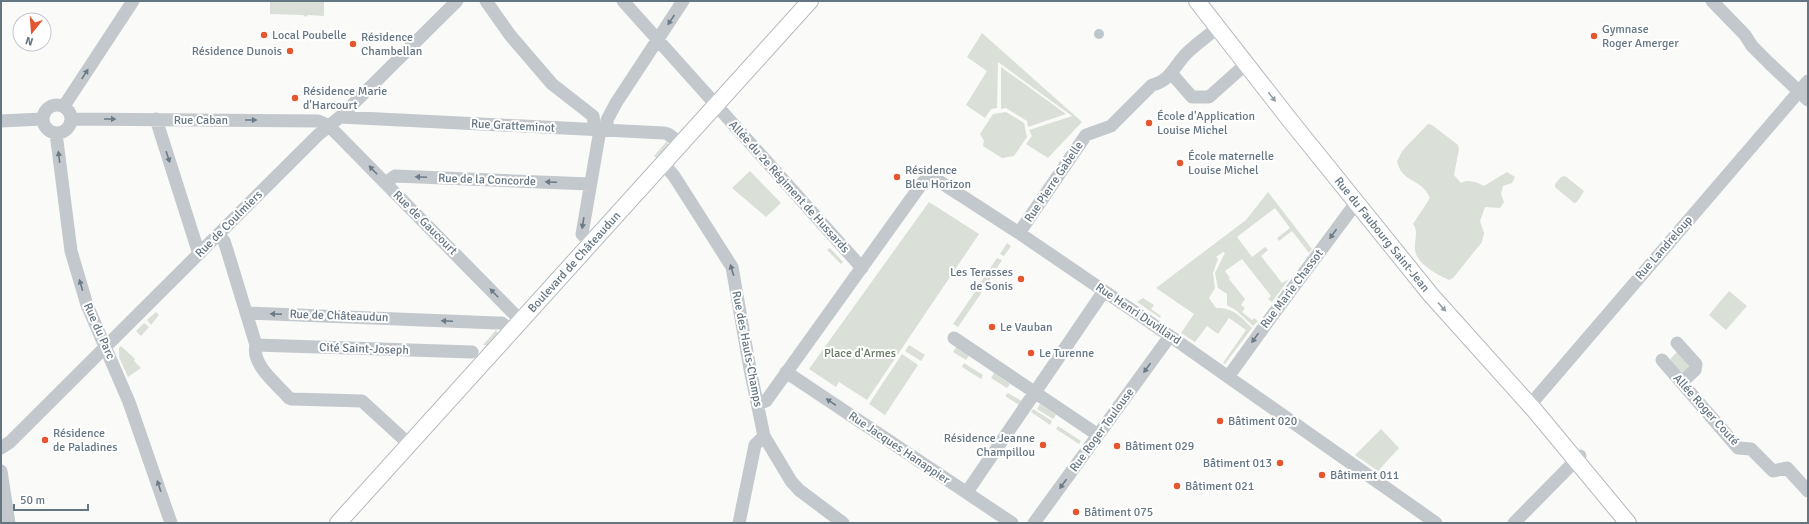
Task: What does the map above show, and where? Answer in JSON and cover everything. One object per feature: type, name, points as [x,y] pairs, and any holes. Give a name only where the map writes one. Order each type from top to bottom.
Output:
[{"type":"main road","name":"Boulevard de Châteaudun","points":[[338,523],[810,1]]},
{"type":"main road","name":"Rue du Faubourg Saint-Jean","points":[[1197,1],[1356,203],[1431,295],[1530,405],[1577,463]]},
{"type":"main road","points":[[1577,463],[1628,523]]},
{"type":"main road","points":[[1577,463],[1639,523]]},
{"type":"street","points":[[64,106],[133,1]]},
{"type":"street","name":"Rue de Coulmiers","points":[[1,448],[10,442],[318,135],[340,117],[457,1]]},
{"type":"street","points":[[486,1],[510,35],[552,84],[593,116],[601,130]]},
{"type":"street","name":"Allée du 2e Régiment de Hussards","points":[[624,1],[862,268]]},
{"type":"street","points":[[591,243],[582,234],[601,130],[608,120],[616,103],[683,1]]},
{"type":"street","points":[[1712,1],[1745,35],[1752,46],[1803,96]]},
{"type":"street","name":"Rue Pierre Gabelle","points":[[1019,233],[1086,135],[1111,126],[1152,85],[1161,84],[1187,53],[1218,28]]},
{"type":"street","points":[[1171,73],[1192,97],[1209,97],[1247,65]]},
{"type":"street","name":"Rue Landreloup","points":[[1530,405],[1803,96],[1808,81]]},
{"type":"street","points":[[56,104],[64,106],[69,111],[71,119],[68,128],[65,131],[56,133],[48,130],[42,119],[45,111],[56,104]]},
{"type":"street","name":"Rue Gratteminot","points":[[340,117],[664,133],[668,134],[681,144]]},
{"type":"street","points":[[1,121],[42,119]]},
{"type":"street","name":"Rue Caban","points":[[71,119],[301,120],[318,121],[329,126]]},
{"type":"street","points":[[156,119],[199,254]]},
{"type":"street","name":"Rue de Gaucourt","points":[[329,126],[385,183],[516,326]]},
{"type":"street","name":"Rue du Parc","points":[[56,133],[71,251],[87,305],[129,402],[171,523]]},
{"type":"street","name":"Rue des Hauts-Champs","points":[[664,163],[676,178],[732,267],[750,369],[764,436],[787,474],[800,490],[843,523]]},
{"type":"street","name":"Rue de la Concorde","points":[[385,183],[395,176],[590,184]]},
{"type":"street","name":"Rue Henri Duvillard","points":[[862,268],[923,182],[930,178],[938,180],[1019,233],[1170,336],[1436,523]]},
{"type":"street","name":"Rue Marie Chassot","points":[[1228,377],[1356,203]]},
{"type":"street","points":[[218,235],[224,241],[256,345],[255,350],[260,365],[290,399],[362,401],[409,444]]},
{"type":"street","points":[[758,404],[766,401],[862,268]]},
{"type":"street","points":[[967,492],[1104,291]]},
{"type":"street","name":"Rue de Châteaudun","points":[[246,312],[497,322],[516,326]]},
{"type":"street","name":"Rue Roger Toulouse","points":[[1034,523],[1170,336]]},
{"type":"street","points":[[954,338],[1098,435]]},
{"type":"street","points":[[1677,343],[1696,364],[1695,370],[1682,382]]},
{"type":"street","name":"Cité Saint-Joseph","points":[[256,345],[472,352]]},
{"type":"street","name":"Allée Roger Couté","points":[[1662,360],[1738,448],[1751,449],[1773,471],[1787,468],[1808,491]]},
{"type":"street","name":"Rue Jacques Hanappier","points":[[786,372],[1012,523]]},
{"type":"street","points":[[740,523],[755,445],[764,436]]},
{"type":"street","points":[[1514,523],[1577,463]]},
{"type":"street","points":[[1,471],[9,523]]},
{"type":"green space","points":[[270,1],[324,1],[324,16],[308,15],[306,17],[303,15],[270,14]]},
{"type":"green space","points":[[982,33],[1082,122],[1048,158],[1026,144],[1032,136],[1029,130],[1072,116],[998,62],[997,108],[991,109],[985,118],[966,105],[987,71],[967,57]]},
{"type":"green space","points":[[1001,67],[1066,114],[1028,127],[1027,121],[1006,108],[1001,109]]},
{"type":"green space","points":[[1006,112],[1024,123],[1027,137],[1014,156],[1002,158],[983,146],[984,141],[980,134],[993,114]]},
{"type":"green space","points":[[1428,124],[1432,125],[1458,145],[1459,149],[1454,175],[1461,183],[1467,181],[1484,186],[1507,172],[1515,177],[1512,183],[1503,186],[1501,194],[1504,202],[1500,208],[1485,207],[1480,221],[1484,233],[1482,242],[1453,278],[1449,280],[1428,268],[1416,254],[1416,230],[1413,224],[1430,198],[1422,187],[1403,174],[1397,161],[1403,150]]},
{"type":"green space","points":[[667,141],[669,146],[659,160],[654,156]]},
{"type":"green space","points":[[750,171],[781,203],[766,217],[732,188]]},
{"type":"green space","points":[[1565,176],[1584,191],[1577,202],[1574,203],[1555,187],[1555,184],[1561,177]]},
{"type":"green space","points":[[1268,192],[1312,249],[1309,253],[1292,231],[1279,241],[1277,238],[1290,228],[1275,208],[1237,237],[1252,257],[1265,247],[1268,250],[1261,256],[1282,283],[1289,279],[1272,302],[1268,299],[1271,296],[1242,259],[1225,271],[1230,278],[1229,279],[1245,299],[1241,305],[1245,308],[1242,312],[1252,320],[1254,318],[1258,321],[1253,326],[1237,311],[1227,305],[1227,294],[1218,288],[1215,273],[1225,253],[1223,252],[1216,257],[1218,259],[1213,273],[1215,288],[1209,298],[1216,308],[1228,309],[1232,311],[1240,316],[1252,328],[1225,364],[1223,363],[1246,330],[1229,318],[1218,334],[1207,326],[1195,342],[1181,333],[1194,314],[1156,288],[1246,220]]},
{"type":"green space","name":"Place d'Armes","points":[[929,202],[979,234],[867,400],[839,382],[836,387],[809,369]]},
{"type":"green space","points":[[1007,243],[1011,246],[1004,256],[1000,254]]},
{"type":"green space","points":[[830,248],[843,262],[841,264],[827,250]]},
{"type":"green space","points":[[997,258],[1002,260],[984,288],[979,285]]},
{"type":"green space","points":[[977,289],[982,292],[958,327],[953,324]]},
{"type":"green space","points":[[1729,291],[1747,306],[1726,330],[1709,315]]},
{"type":"green space","points":[[1143,298],[1154,305],[1151,309],[1161,316],[1160,318],[1137,302]]},
{"type":"green space","points":[[156,312],[159,315],[151,325],[147,320]]},
{"type":"green space","points":[[144,323],[149,327],[141,336],[136,331]]},
{"type":"green space","points":[[496,330],[499,335],[492,345],[483,345]]},
{"type":"green space","points":[[959,343],[972,351],[966,360],[953,352]]},
{"type":"green space","points":[[909,345],[925,355],[921,361],[905,351]]},
{"type":"green space","points":[[121,346],[135,359],[134,361],[141,368],[128,377],[119,357],[119,348]]},
{"type":"green space","points":[[1677,352],[1691,366],[1682,373],[1670,363],[1671,358]]},
{"type":"green space","points":[[902,354],[918,365],[885,415],[869,404]]},
{"type":"green space","points":[[964,363],[983,375],[981,379],[962,367]]},
{"type":"green space","points":[[994,373],[1010,384],[1007,388],[991,378]]},
{"type":"green space","points":[[1008,393],[1023,402],[1021,406],[1005,396]]},
{"type":"green space","points":[[1040,404],[1056,415],[1053,419],[1037,409]]},
{"type":"green space","points":[[1033,409],[1052,421],[1050,425],[1031,412]]},
{"type":"green space","points":[[1058,426],[1081,441],[1079,444],[1056,429]]},
{"type":"green space","points":[[1381,429],[1399,448],[1378,471],[1355,455]]},
{"type":"shaded area","points":[[1097,29],[1101,29],[1103,30],[1103,38],[1097,39],[1094,36],[1094,32]]},
{"type":"place","name":"Local Poubelle","points":[[264,35]]},
{"type":"place","name":"Gymnase Roger Amerger","points":[[1594,36]]},
{"type":"place","name":"Résidence Chambellan","points":[[353,44]]},
{"type":"place","name":"Résidence Dunois","points":[[290,51]]},
{"type":"place","name":"Résidence Marie d'Harcourt","points":[[295,98]]},
{"type":"place","name":"École d'Application Louise Michel","points":[[1149,123]]},
{"type":"place","name":"École maternelle Louise Michel","points":[[1180,163]]},
{"type":"place","name":"Résidence Bleu Horizon","points":[[897,177]]},
{"type":"place","name":"Les Terasses de Sonis","points":[[1021,279]]},
{"type":"place","name":"Le Vauban","points":[[992,327]]},
{"type":"place","name":"Le Turenne","points":[[1031,353]]},
{"type":"place","name":"Bâtiment 020","points":[[1220,421]]},
{"type":"place","name":"Résidence de Paladines","points":[[45,440]]},
{"type":"place","name":"Résidence Jeanne Champillou","points":[[1043,445]]},
{"type":"place","name":"Bâtiment 029","points":[[1117,446]]},
{"type":"place","name":"Bâtiment 013","points":[[1280,463]]},
{"type":"place","name":"Bâtiment 011","points":[[1322,475]]},
{"type":"place","name":"Bâtiment 021","points":[[1177,486]]},
{"type":"place","name":"Bâtiment 075","points":[[1076,512]]}]
